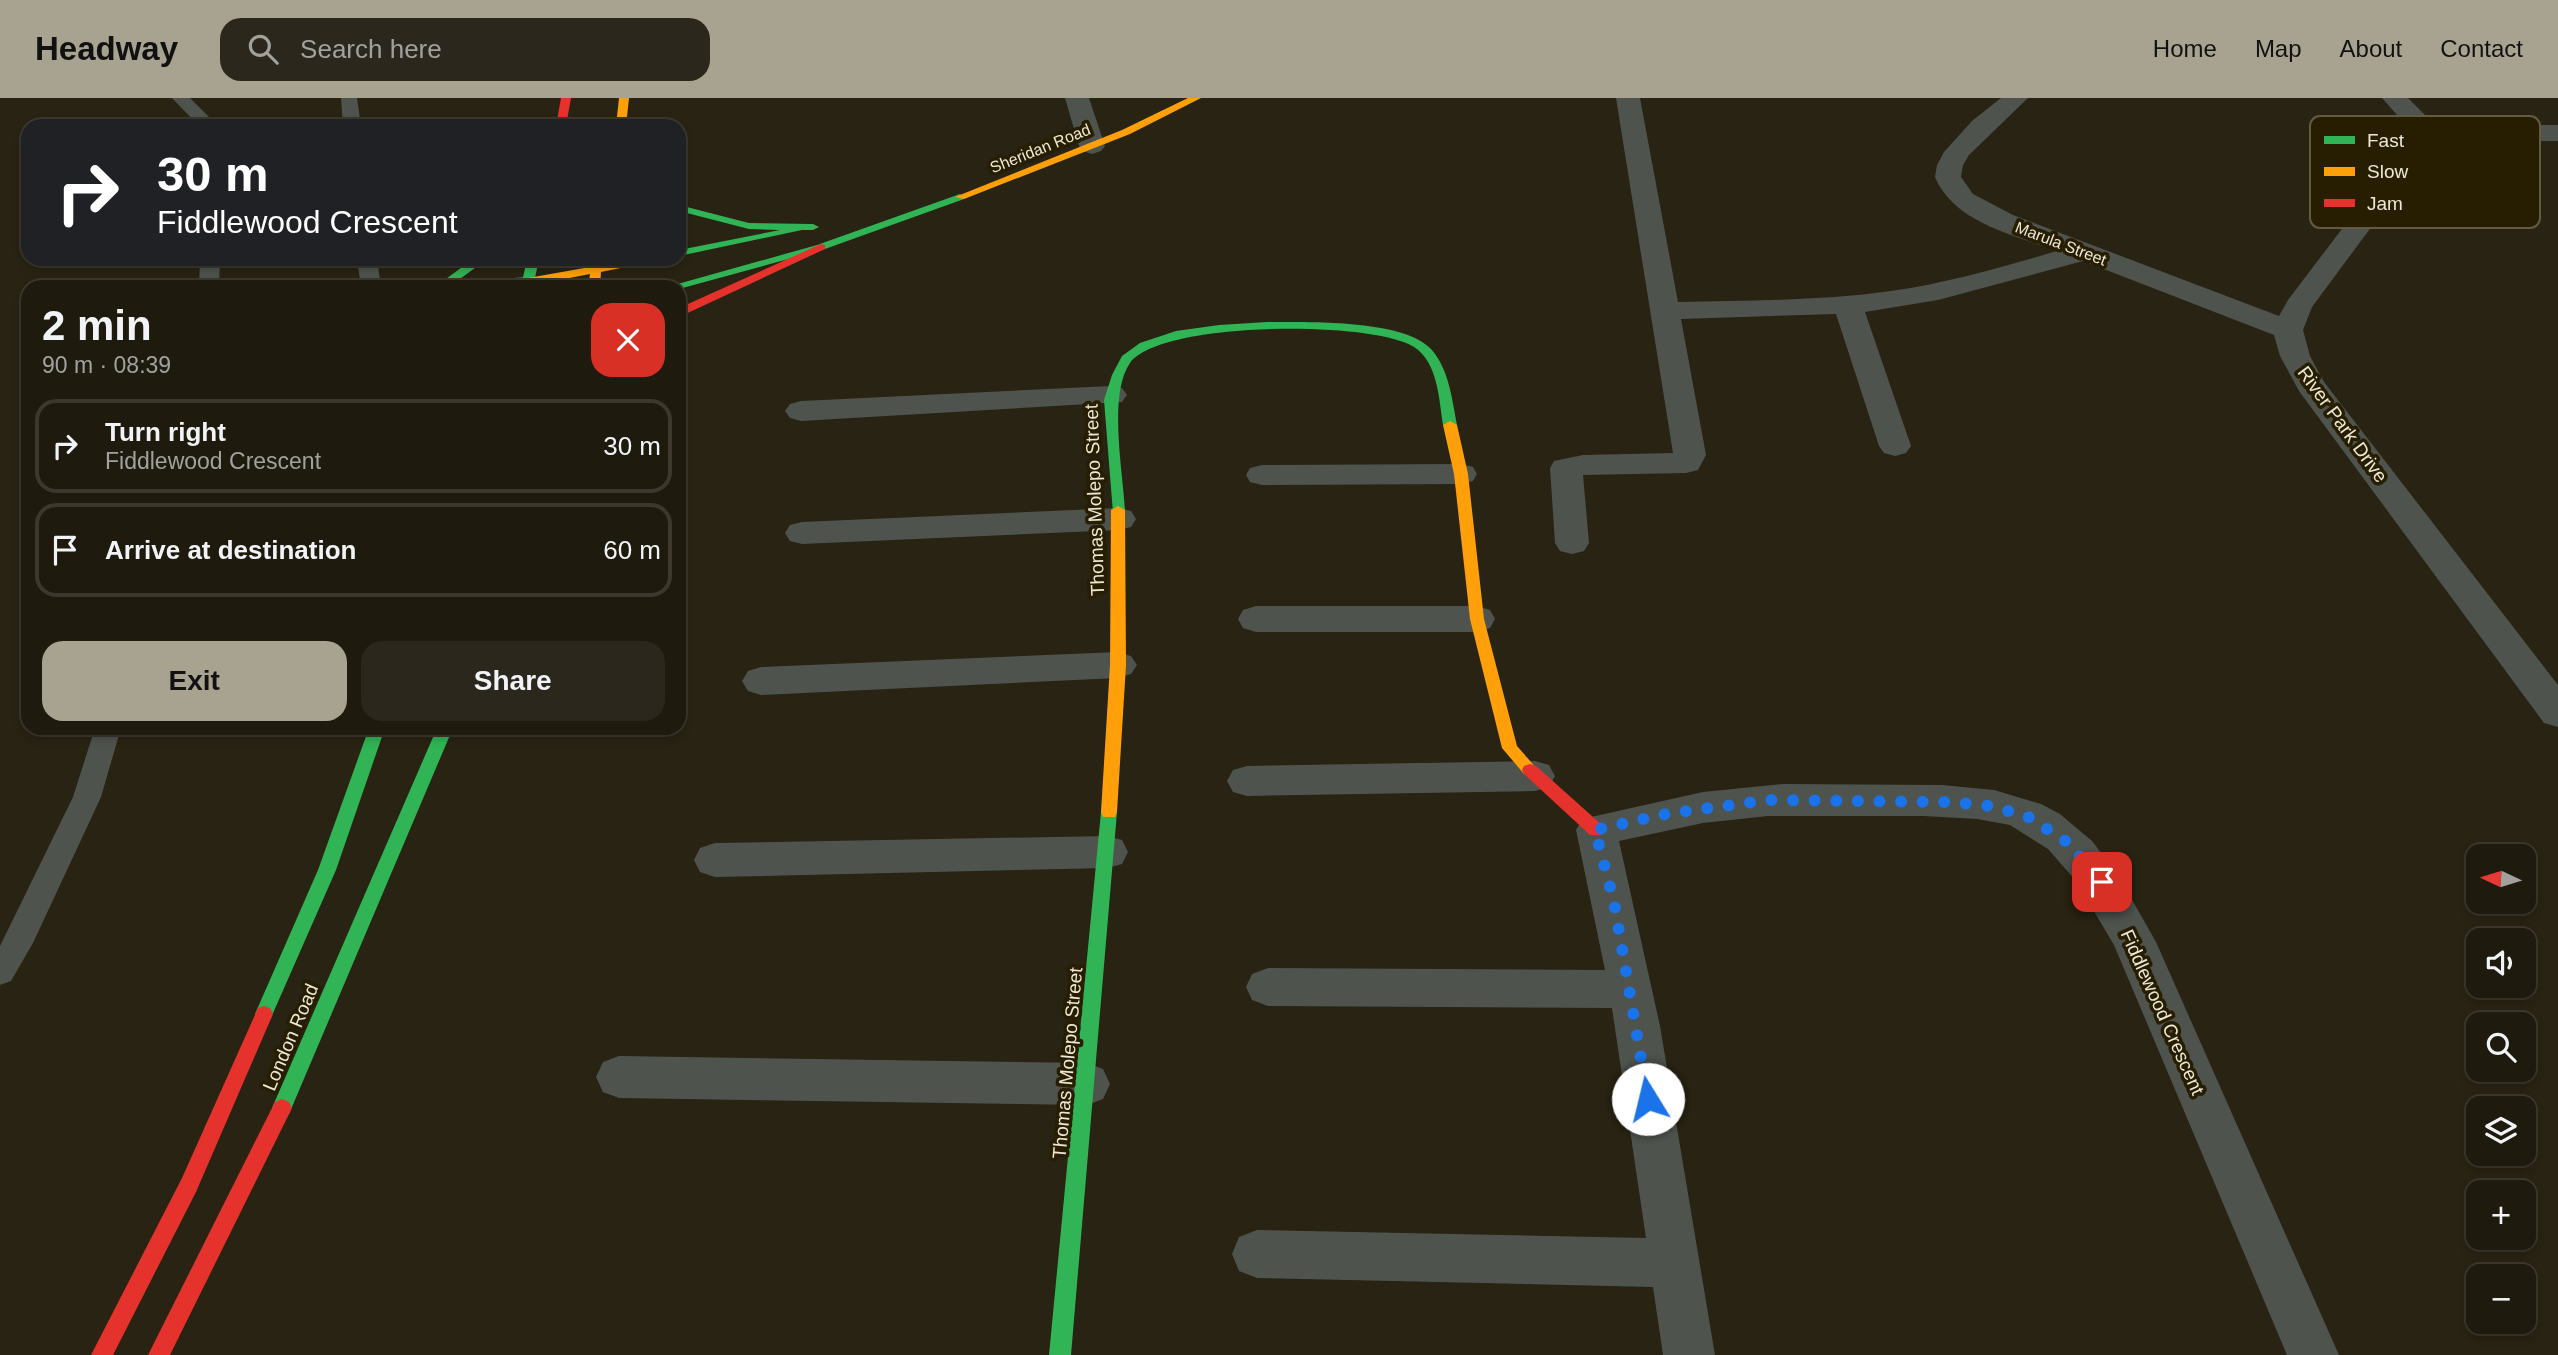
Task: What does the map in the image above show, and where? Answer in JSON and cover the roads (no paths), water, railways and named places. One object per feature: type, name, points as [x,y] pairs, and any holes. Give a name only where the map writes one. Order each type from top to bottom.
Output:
[{"type":"street","points":[[562,119],[566,98]]},
{"type":"street","points":[[622,119],[624,98]]},
{"type":"street","points":[[1077,98],[1092,146]]},
{"type":"street","name":"Sheridan Road","points":[[686,283],[821,247],[989,187],[1092,146],[1196,98]]},
{"type":"street","points":[[1572,543],[1566,468],[1583,465],[1686,463],[1690,455],[1628,98]]},
{"type":"street","name":"Marula Street","points":[[2016,98],[1957,150],[1947,170],[1950,187],[1969,204],[2003,221],[2288,330]]},
{"type":"street","points":[[2394,98],[2411,116]]},
{"type":"street","points":[[2540,133],[2558,133]]},
{"type":"street","points":[[686,210],[749,226],[826,226]]},
{"type":"street","name":"Sheridan Road","points":[[686,252],[826,226],[893,220]]},
{"type":"street","points":[[2288,330],[2298,306],[2356,228]]},
{"type":"street","points":[[686,310],[821,247]]},
{"type":"street","points":[[1665,311],[1848,305],[1951,288],[2085,252]]},
{"type":"street","points":[[451,280],[471,266]]},
{"type":"street","points":[[542,280],[592,266]]},
{"type":"street","points":[[1848,305],[1895,446]]},
{"type":"street","name":"Thomas Molepo Street","points":[[1060,1355],[1107,852],[1118,665],[1119,519],[1111,395],[1127,356],[1148,341],[1172,334],[1224,328],[1319,326],[1369,328],[1399,334],[1418,344],[1436,361],[1461,474],[1477,619],[1510,748],[1535,776],[1595,830]]},
{"type":"street","name":"River Park Drive","points":[[2288,330],[2295,356],[2310,384],[2558,713]]},
{"type":"street","points":[[801,411],[1111,395]]},
{"type":"street","points":[[1262,475],[1461,474]]},
{"type":"street","points":[[802,534],[1119,519]]},
{"type":"street","points":[[1256,619],[1477,619]]},
{"type":"street","points":[[761,681],[1118,665]]},
{"type":"street","name":"London Road","points":[[102,1355],[189,1185],[300,933],[327,870],[375,735]]},
{"type":"street","name":"London Road","points":[[159,1355],[290,1091],[442,735]]},
{"type":"street","points":[[1247,781],[1535,776]]},
{"type":"street","name":"Fiddlewood Crescent","points":[[1595,830],[1666,814],[1768,800],[1933,800],[1990,806],[2027,816],[2067,842],[2102,882],[2134,943],[2313,1355]]},
{"type":"street","points":[[1595,830],[1614,902],[1630,989],[1689,1355]]},
{"type":"street","points":[[715,860],[1107,852]]},
{"type":"street","points":[[1268,987],[1630,989]]},
{"type":"street","points":[[619,1077],[1087,1084]]},
{"type":"street","points":[[1257,1254],[1675,1264]]},
{"type":"lane","points":[[180,98],[202,119]]},
{"type":"lane","points":[[349,98],[351,119]]},
{"type":"lane","points":[[0,972],[18,943],[87,797],[106,735]]}]
